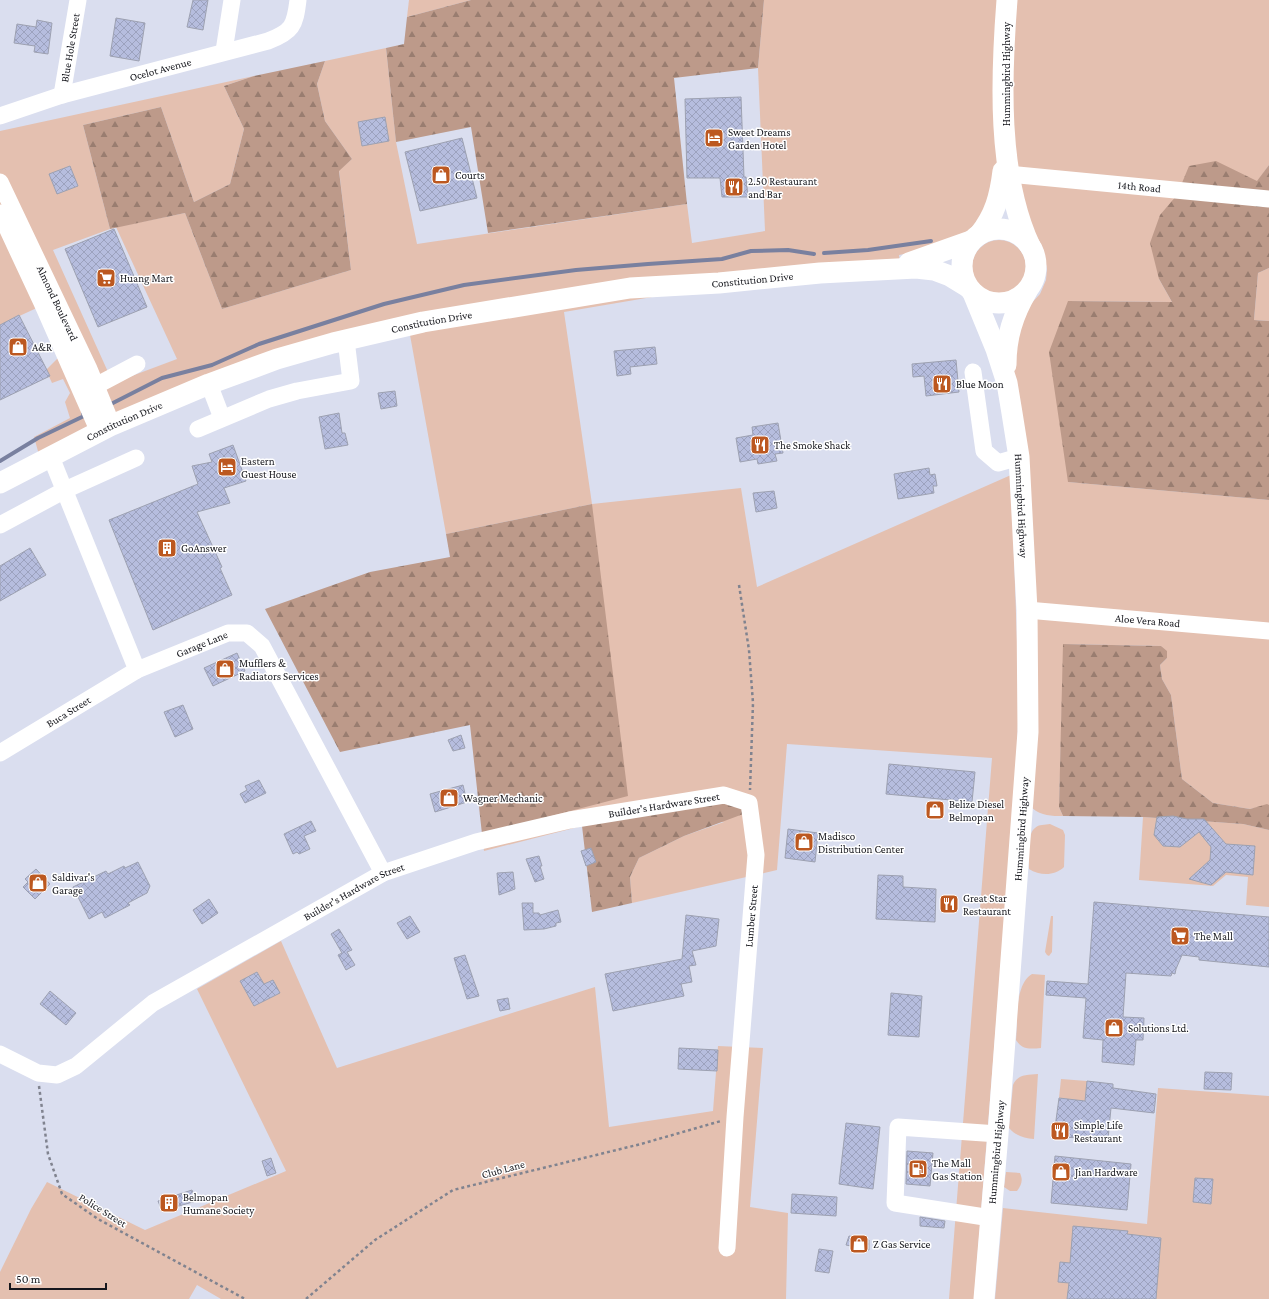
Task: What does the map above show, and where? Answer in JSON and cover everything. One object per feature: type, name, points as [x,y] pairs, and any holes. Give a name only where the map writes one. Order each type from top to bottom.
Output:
[{"type":"main road","name":"Hummingbird Highway","points":[[1007,0],[1004,83],[1006,148],[1009,174],[1017,211],[1030,246]]},
{"type":"main road","name":"Hummingbird Highway","points":[[975,238],[994,212],[999,198],[1006,148]]},
{"type":"main road","points":[[1001,229],[1012,231],[1022,237],[1030,246],[1035,257],[1036,269],[1034,281],[1027,291],[1018,298],[1007,302],[995,303],[984,300],[971,290],[963,276],[962,264],[965,252],[975,238],[990,230],[1001,229]]},
{"type":"main road","name":"Constitution Drive","points":[[892,269],[935,256],[975,238]]},
{"type":"main road","name":"Constitution Drive","points":[[0,483],[105,428],[209,384],[277,359],[346,340],[423,322],[630,288],[719,283],[820,273],[892,269],[934,270],[950,276],[971,290]]},
{"type":"main road","name":"Hummingbird Highway","points":[[971,290],[990,332],[1007,383]]},
{"type":"main road","name":"Hummingbird Highway","points":[[984,1299],[1028,732],[1027,610],[1019,457],[1007,383],[1006,352],[1008,338],[1017,309],[1027,291]]},
{"type":"street","name":"Blue Hole Street","points":[[62,95],[78,0]]},
{"type":"street","points":[[224,51],[232,0]]},
{"type":"street","name":"Ocelot Avenue","points":[[0,116],[62,95],[224,51],[268,41],[284,35],[292,27],[296,16],[298,0]]},
{"type":"street","name":"14th Road","points":[[1009,174],[1269,198]]},
{"type":"street","name":"Almond Boulevard","points":[[0,182],[96,386],[105,428]]},
{"type":"street","name":"Almond Boulevard","points":[[0,213],[42,303],[81,394],[105,428]]},
{"type":"street","points":[[198,428],[269,399],[310,388],[351,381],[346,340]]},
{"type":"street","points":[[81,394],[137,364]]},
{"type":"street","points":[[973,372],[984,451],[998,463],[1019,457]]},
{"type":"street","points":[[209,384],[222,418]]},
{"type":"street","points":[[51,457],[137,670]]},
{"type":"street","points":[[0,526],[65,490],[136,458]]},
{"type":"street","name":"Aloe Vera Road","points":[[1027,610],[1269,631]]},
{"type":"street","name":"Garage Lane","points":[[137,670],[228,633],[247,634],[262,646],[383,873]]},
{"type":"street","name":"Buca Street","points":[[0,753],[137,670]]},
{"type":"street","name":"Builder's Hardware Street","points":[[0,1054],[38,1073],[57,1075],[76,1066],[154,1003],[383,873],[476,842],[570,820],[724,795],[749,803]]},
{"type":"street","name":"Lumber Street","points":[[727,1248],[735,1116],[756,855],[749,803]]},
{"type":"street","points":[[990,1218],[895,1204],[898,1127],[998,1134]]},
{"type":"path","points":[[739,585],[749,650],[753,703],[749,803]]},
{"type":"path","name":"Police Street","points":[[38,1073],[48,1154],[62,1194],[98,1219],[245,1299]]},
{"type":"path","name":"Club Lane","points":[[306,1299],[375,1240],[453,1190],[640,1144],[735,1116]]},
{"type":"shaded area","points":[[409,0],[471,0],[407,17]]},
{"type":"shaded area","points":[[764,0],[999,0],[997,185],[993,202],[968,234],[921,251],[899,255],[901,273],[711,287],[564,312],[592,504],[446,534],[410,335],[333,343],[41,462],[34,437],[70,418],[65,402],[70,393],[63,379],[52,383],[46,370],[62,354],[41,306],[0,325],[0,131],[254,76],[224,86],[244,129],[230,184],[194,202],[161,107],[83,125],[110,229],[53,250],[113,383],[177,359],[116,227],[185,213],[222,309],[351,270],[339,170],[352,159],[325,121],[317,84],[325,61],[386,48],[396,142],[417,244],[687,204],[692,243],[765,231],[758,68]]},
{"type":"shaded area","points":[[1016,0],[1269,0],[1269,165],[1258,181],[1159,279],[1172,302],[1068,301],[1068,482],[1269,500],[1269,805],[1250,809],[1213,803],[1182,779],[1171,695],[1162,679],[1160,665],[1167,658],[1161,646],[1064,644],[1059,807],[1063,816],[1043,814],[1032,808],[1023,425],[1013,366],[1013,353],[1027,308],[1040,294],[1046,280],[1047,269],[1042,246],[1034,233],[1016,180],[1012,84]]},
{"type":"shaded area","points":[[994,240],[1004,240],[1014,244],[1022,252],[1026,262],[1026,272],[1022,282],[1014,290],[1004,294],[994,294],[984,290],[976,282],[972,272],[972,262],[976,252],[984,244]]},
{"type":"shaded area","points":[[1269,268],[1269,321],[1254,320],[1258,273]]},
{"type":"shaded area","points":[[1011,475],[1019,697],[1016,775],[974,1299],[949,1299],[992,758],[787,744],[777,870],[632,903],[630,877],[639,858],[684,836],[724,822],[582,826],[484,851],[482,834],[592,504],[741,488],[757,587]]},
{"type":"shaded area","points":[[1143,817],[1243,824],[1269,830],[1269,907],[1246,905],[1248,877],[1226,875],[1213,886],[1139,880]]},
{"type":"shaded area","points":[[1050,824],[1063,830],[1065,835],[1064,867],[1056,872],[1043,874],[1029,869],[1029,847],[1032,831],[1040,825]]},
{"type":"shaded area","points":[[1051,916],[1053,916],[1052,952],[1049,956],[1045,952]]},
{"type":"shaded area","points":[[281,941],[337,1068],[595,987],[609,1127],[713,1111],[718,1046],[763,1048],[750,1207],[788,1213],[786,1299],[221,1299],[197,1285],[189,1299],[0,1299],[0,1272],[31,1209],[47,1182],[145,1230],[286,1171],[197,989]]},
{"type":"shaded area","points":[[1032,974],[1045,975],[1041,1048],[1033,1049],[1021,1046],[1016,1040],[1018,1004],[1022,986],[1026,979]]},
{"type":"shaded area","points":[[1038,1074],[1034,1139],[1020,1136],[1009,1128],[1013,1085],[1015,1081],[1020,1077]]},
{"type":"shaded area","points":[[1061,1079],[1087,1081],[1085,1101],[1059,1098]]},
{"type":"shaded area","points":[[1158,1088],[1269,1096],[1269,1299],[995,1299],[1003,1208],[1147,1224]]},
{"type":"shaded area","points":[[1006,1172],[1020,1173],[1022,1182],[1017,1191],[1010,1191],[1004,1187]]},
{"type":"green space","points":[[471,0],[764,0],[758,68],[674,78],[687,204],[488,233],[471,127],[396,142],[386,48],[404,44],[407,17]]},
{"type":"green space","points":[[325,61],[317,84],[325,121],[352,159],[339,171],[351,270],[222,309],[185,213],[110,229],[83,125],[161,107],[194,202],[230,184],[244,129],[224,86],[254,76]]},
{"type":"green space","points":[[1216,161],[1257,181],[1269,165],[1269,268],[1258,273],[1254,320],[1269,321],[1269,500],[1068,482],[1049,352],[1068,301],[1172,302],[1159,279],[1150,243],[1160,215],[1177,195],[1189,166]]},
{"type":"green space","points":[[592,504],[628,796],[482,834],[470,725],[340,752],[265,609],[370,572],[450,557],[446,534]]},
{"type":"green space","points":[[1063,644],[1161,646],[1167,651],[1167,658],[1160,665],[1162,679],[1171,695],[1182,779],[1213,803],[1250,809],[1267,804],[1269,805],[1269,830],[1243,824],[1143,817],[1063,816],[1059,807]]},
{"type":"green space","points":[[723,802],[745,805],[746,813],[684,836],[639,858],[630,877],[632,903],[592,912],[582,826]]},
{"type":"building","points":[[193,0],[208,0],[203,30],[187,27]]},
{"type":"building","points":[[116,18],[145,23],[139,61],[110,56]]},
{"type":"building","points":[[37,20],[52,23],[48,54],[34,52],[35,46],[14,43],[17,24],[36,27]]},
{"type":"building","name":"Sweet Dreams Garden Hotel","points":[[741,97],[744,177],[746,177],[748,197],[722,197],[720,178],[687,178],[685,99]]},
{"type":"building","points":[[385,117],[389,141],[362,146],[358,122]]},
{"type":"building","name":"Courts","points":[[462,138],[477,198],[420,211],[405,152]]},
{"type":"building","points":[[70,166],[78,186],[57,194],[49,174]]},
{"type":"building","name":"Huang Mart","points":[[114,229],[147,307],[98,327],[65,249]]},
{"type":"building","name":"A&R","points":[[19,315],[50,376],[0,400],[0,325]]},
{"type":"building","points":[[655,347],[657,364],[630,367],[631,374],[617,376],[614,351]]},
{"type":"building","name":"Blue Moon","points":[[956,360],[959,392],[926,396],[924,376],[913,377],[912,364]]},
{"type":"building","points":[[395,391],[397,406],[381,409],[378,393]]},
{"type":"building","points":[[339,413],[342,433],[345,433],[348,445],[325,449],[319,417]]},
{"type":"building","name":"The Smoke Shack","points":[[778,423],[783,453],[775,454],[777,461],[758,464],[757,459],[740,462],[736,438],[753,435],[752,427]]},
{"type":"building","name":"GoAnswer","points":[[233,445],[246,481],[224,488],[230,503],[197,512],[222,567],[220,568],[232,595],[153,630],[109,520],[198,484],[192,466],[212,462],[209,454]]},
{"type":"building","points":[[929,468],[930,475],[935,474],[937,486],[933,486],[934,493],[898,499],[894,474]]},
{"type":"building","points":[[774,491],[777,508],[756,512],[753,493]]},
{"type":"building","points":[[30,548],[46,575],[0,601],[0,566]]},
{"type":"building","name":"Mufflers & Radiators Services","points":[[237,653],[245,671],[213,686],[204,668]]},
{"type":"building","points":[[183,705],[193,729],[175,737],[164,712]]},
{"type":"building","points":[[461,735],[465,748],[453,751],[448,740]]},
{"type":"building","points":[[889,764],[975,772],[972,802],[886,794]]},
{"type":"building","points":[[259,780],[266,793],[245,803],[240,794],[247,790],[245,786]]},
{"type":"building","name":"Wagner Mechanic","points":[[463,785],[467,802],[435,812],[430,794]]},
{"type":"building","points":[[1173,816],[1187,819],[1204,819],[1226,844],[1255,846],[1253,875],[1226,872],[1211,885],[1189,879],[1210,860],[1211,847],[1199,832],[1180,847],[1163,846],[1154,835],[1157,817]]},
{"type":"building","points":[[311,821],[316,831],[304,836],[310,849],[299,854],[297,852],[293,854],[284,834]]},
{"type":"building","points":[[788,829],[818,833],[815,862],[785,858]]},
{"type":"building","points":[[591,848],[596,862],[586,866],[581,851]]},
{"type":"building","points":[[539,856],[544,879],[535,882],[526,859]]},
{"type":"building","points":[[138,862],[150,886],[147,893],[128,903],[130,905],[105,918],[102,912],[89,919],[73,887],[106,871],[108,874],[124,866],[125,868]]},
{"type":"building","name":"Saldivar's Garage","points":[[36,869],[50,884],[35,899],[23,887],[28,882],[25,879]]},
{"type":"building","points":[[513,872],[515,889],[499,895],[497,873]]},
{"type":"building","points":[[878,875],[903,876],[903,887],[936,889],[935,922],[876,919]]},
{"type":"building","points":[[209,899],[218,913],[202,924],[193,910]]},
{"type":"building","name":"The Mall","points":[[1094,902],[1269,917],[1269,967],[1199,960],[1199,957],[1182,955],[1175,974],[1172,973],[1171,976],[1126,973],[1123,1017],[1144,1018],[1143,1040],[1136,1040],[1134,1065],[1102,1062],[1103,1040],[1083,1038],[1086,998],[1046,995],[1047,981],[1088,984]]},
{"type":"building","points":[[522,903],[533,903],[533,913],[539,913],[540,915],[558,910],[561,922],[556,923],[556,926],[544,929],[524,930]]},
{"type":"building","points":[[686,915],[719,919],[716,946],[692,951],[696,965],[689,966],[692,982],[681,984],[684,996],[613,1011],[605,974],[682,959]]},
{"type":"building","points":[[410,916],[420,932],[407,939],[397,923]]},
{"type":"building","points":[[339,929],[352,950],[347,952],[355,965],[346,970],[338,955],[342,953],[331,934]]},
{"type":"building","points":[[465,955],[479,996],[467,999],[454,958]]},
{"type":"building","points":[[257,972],[264,984],[273,980],[280,993],[254,1006],[240,981]]},
{"type":"building","points":[[50,991],[76,1013],[66,1025],[40,1004]]},
{"type":"building","points":[[891,993],[922,996],[919,1037],[888,1035]]},
{"type":"building","points":[[508,998],[510,1009],[500,1011],[497,1000]]},
{"type":"building","points":[[679,1048],[718,1050],[717,1071],[678,1069]]},
{"type":"building","points":[[1205,1072],[1232,1073],[1231,1090],[1204,1089]]},
{"type":"building","points":[[1087,1081],[1113,1084],[1113,1088],[1156,1094],[1154,1113],[1111,1108],[1108,1139],[1058,1137],[1058,1135],[1054,1135],[1059,1098],[1085,1101]]},
{"type":"building","points":[[846,1123],[880,1127],[873,1189],[839,1184]]},
{"type":"building","name":"The Mall Gas Station","points":[[907,1151],[933,1153],[930,1186],[906,1184]]},
{"type":"building","points":[[1055,1156],[1131,1164],[1127,1210],[1051,1203]]},
{"type":"building","points":[[271,1158],[276,1173],[267,1176],[262,1161]]},
{"type":"building","points":[[1195,1178],[1213,1179],[1211,1204],[1193,1202]]},
{"type":"building","points":[[192,1190],[196,1201],[162,1211],[158,1201]]},
{"type":"building","points":[[792,1194],[837,1197],[836,1216],[791,1213]]},
{"type":"building","points":[[920,1217],[945,1221],[944,1228],[920,1226]]},
{"type":"building","points":[[1073,1226],[1128,1231],[1127,1234],[1161,1238],[1156,1299],[1067,1299],[1069,1283],[1058,1282],[1060,1262],[1070,1263]]},
{"type":"building","name":"Z Gas Service","points":[[849,1236],[869,1240],[869,1250],[846,1245]]},
{"type":"building","points":[[819,1249],[833,1251],[829,1273],[815,1271]]},
{"type":"waterway","points":[[824,253],[868,250],[931,241]]},
{"type":"waterway","points":[[109,405],[162,378],[212,365],[259,344],[384,304],[464,285],[576,270],[722,259],[751,251],[788,250],[814,254]]},
{"type":"waterway","points":[[0,461],[38,438],[84,416],[83,413]]},
{"type":"place","name":"Sweet Dreams Garden Hotel","points":[[714,138]]},
{"type":"place","name":"Courts","points":[[441,175]]},
{"type":"place","name":"2.50 Restaurant and Bar","points":[[734,187]]},
{"type":"place","name":"Huang Mart","points":[[106,278]]},
{"type":"place","name":"A&R","points":[[18,347]]},
{"type":"place","name":"Blue Moon","points":[[942,384]]},
{"type":"place","name":"The Smoke Shack","points":[[760,445]]},
{"type":"place","name":"Eastern Guest House","points":[[227,467]]},
{"type":"place","name":"GoAnswer","points":[[167,548]]},
{"type":"place","name":"Mufflers & Radiators Services","points":[[225,669]]},
{"type":"place","name":"Wagner Mechanic","points":[[449,798]]},
{"type":"place","name":"Belize Diesel Belmopan","points":[[935,810]]},
{"type":"place","name":"Madisco Distribution Center","points":[[804,842]]},
{"type":"place","name":"Saldivar's Garage","points":[[38,883]]},
{"type":"place","name":"Great Star Restaurant","points":[[949,904]]},
{"type":"place","name":"The Mall","points":[[1180,936]]},
{"type":"place","name":"Solutions Ltd.","points":[[1114,1028]]},
{"type":"place","name":"Simple Life Restaurant","points":[[1060,1131]]},
{"type":"place","name":"The Mall Gas Station","points":[[918,1169]]},
{"type":"place","name":"Jian Hardware","points":[[1061,1172]]},
{"type":"place","name":"Belmopan Humane Society","points":[[169,1203]]},
{"type":"place","name":"Z Gas Service","points":[[859,1244]]}]
